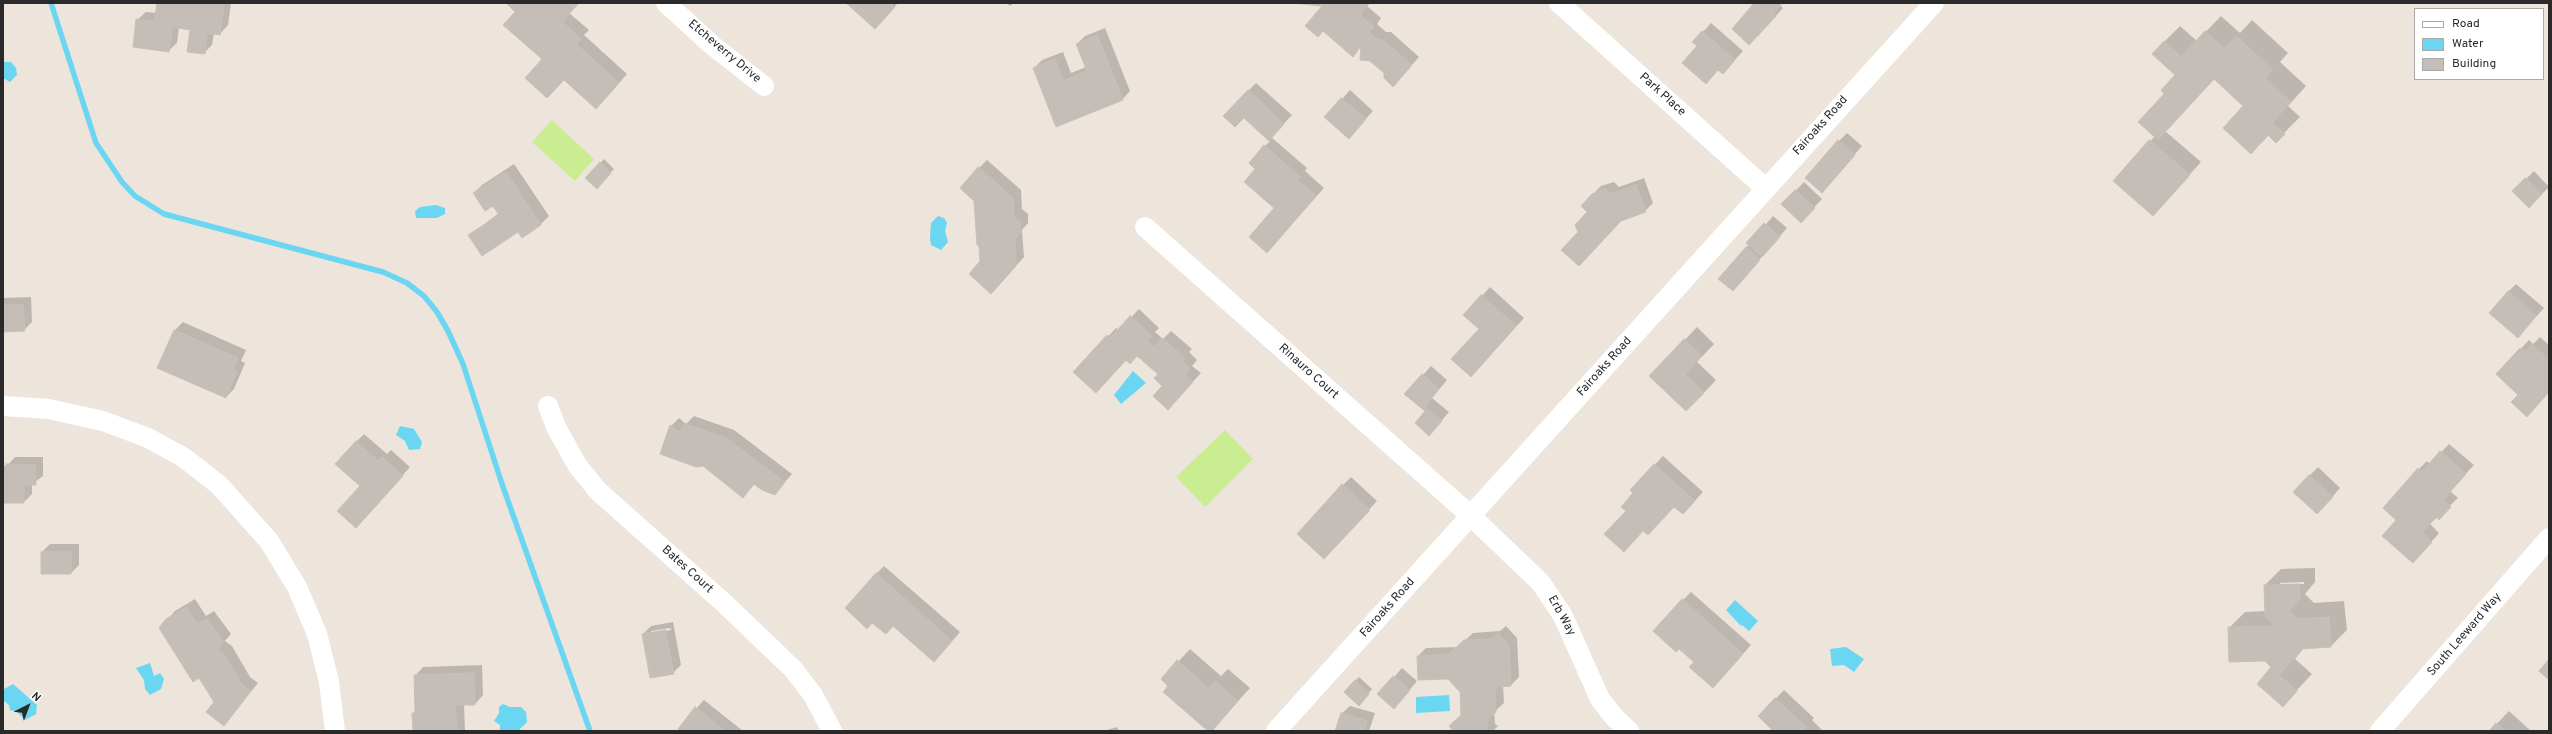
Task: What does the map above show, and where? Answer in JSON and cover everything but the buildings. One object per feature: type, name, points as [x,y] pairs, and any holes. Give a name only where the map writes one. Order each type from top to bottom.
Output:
[{"type":"street","name":"Etcheverry Drive","points":[[666,3],[712,45],[764,86]]},
{"type":"street","name":"Park Place","points":[[1559,3],[1765,188]]},
{"type":"street","name":"Fairoaks Road","points":[[1276,731],[1765,188],[1934,3]]},
{"type":"street","name":"Rinauro Court","points":[[1145,227],[1471,516]]},
{"type":"street","points":[[3,406],[49,409],[103,421],[148,438],[183,457],[219,485],[269,540],[297,587],[316,634],[329,682],[335,731]]},
{"type":"street","name":"Bates Court","points":[[548,406],[556,427],[577,465],[598,491],[724,603],[793,669],[813,695],[832,731]]},
{"type":"street","name":"Erb Way","points":[[1471,516],[1541,583],[1563,616],[1600,699],[1614,717],[1629,731]]},
{"type":"street","name":"South Leeward Way","points":[[2380,731],[2480,619],[2549,538]]},
{"type":"green space","points":[[552,120],[594,159],[575,181],[532,142]]},
{"type":"green space","points":[[1225,430],[1253,459],[1205,507],[1176,477]]},
{"type":"water","points":[[3,62],[11,62],[16,68],[17,75],[10,82],[3,78]]},
{"type":"water","points":[[436,205],[445,208],[445,214],[437,218],[416,218],[415,211],[420,207]]},
{"type":"water","points":[[938,216],[944,218],[947,223],[945,231],[948,242],[941,250],[931,245],[930,239],[931,223]]},
{"type":"water","points":[[1133,371],[1146,383],[1121,404],[1114,395]]},
{"type":"water","points":[[400,426],[414,429],[422,442],[420,449],[409,450],[405,441],[396,435]]},
{"type":"water","points":[[1735,600],[1758,621],[1749,631],[1742,625],[1741,626],[1726,610]]},
{"type":"water","points":[[1846,647],[1864,659],[1854,672],[1844,665],[1832,666],[1830,649]]},
{"type":"water","points":[[150,663],[154,676],[160,673],[164,679],[161,689],[150,695],[145,689],[144,680],[136,668]]},
{"type":"water","points":[[13,684],[37,705],[36,714],[25,720],[17,712],[10,710],[9,705],[3,700],[4,689]]},
{"type":"water","points":[[1449,695],[1450,711],[1416,713],[1416,697]]},
{"type":"water","points":[[503,704],[510,707],[521,707],[526,712],[527,722],[518,731],[500,731],[500,725],[494,721],[499,713],[499,707]]},
{"type":"waterway","points":[[51,3],[96,143],[122,182],[135,196],[164,214],[383,272],[407,283],[424,296],[437,312],[448,331],[463,364],[502,484],[590,731]]}]
